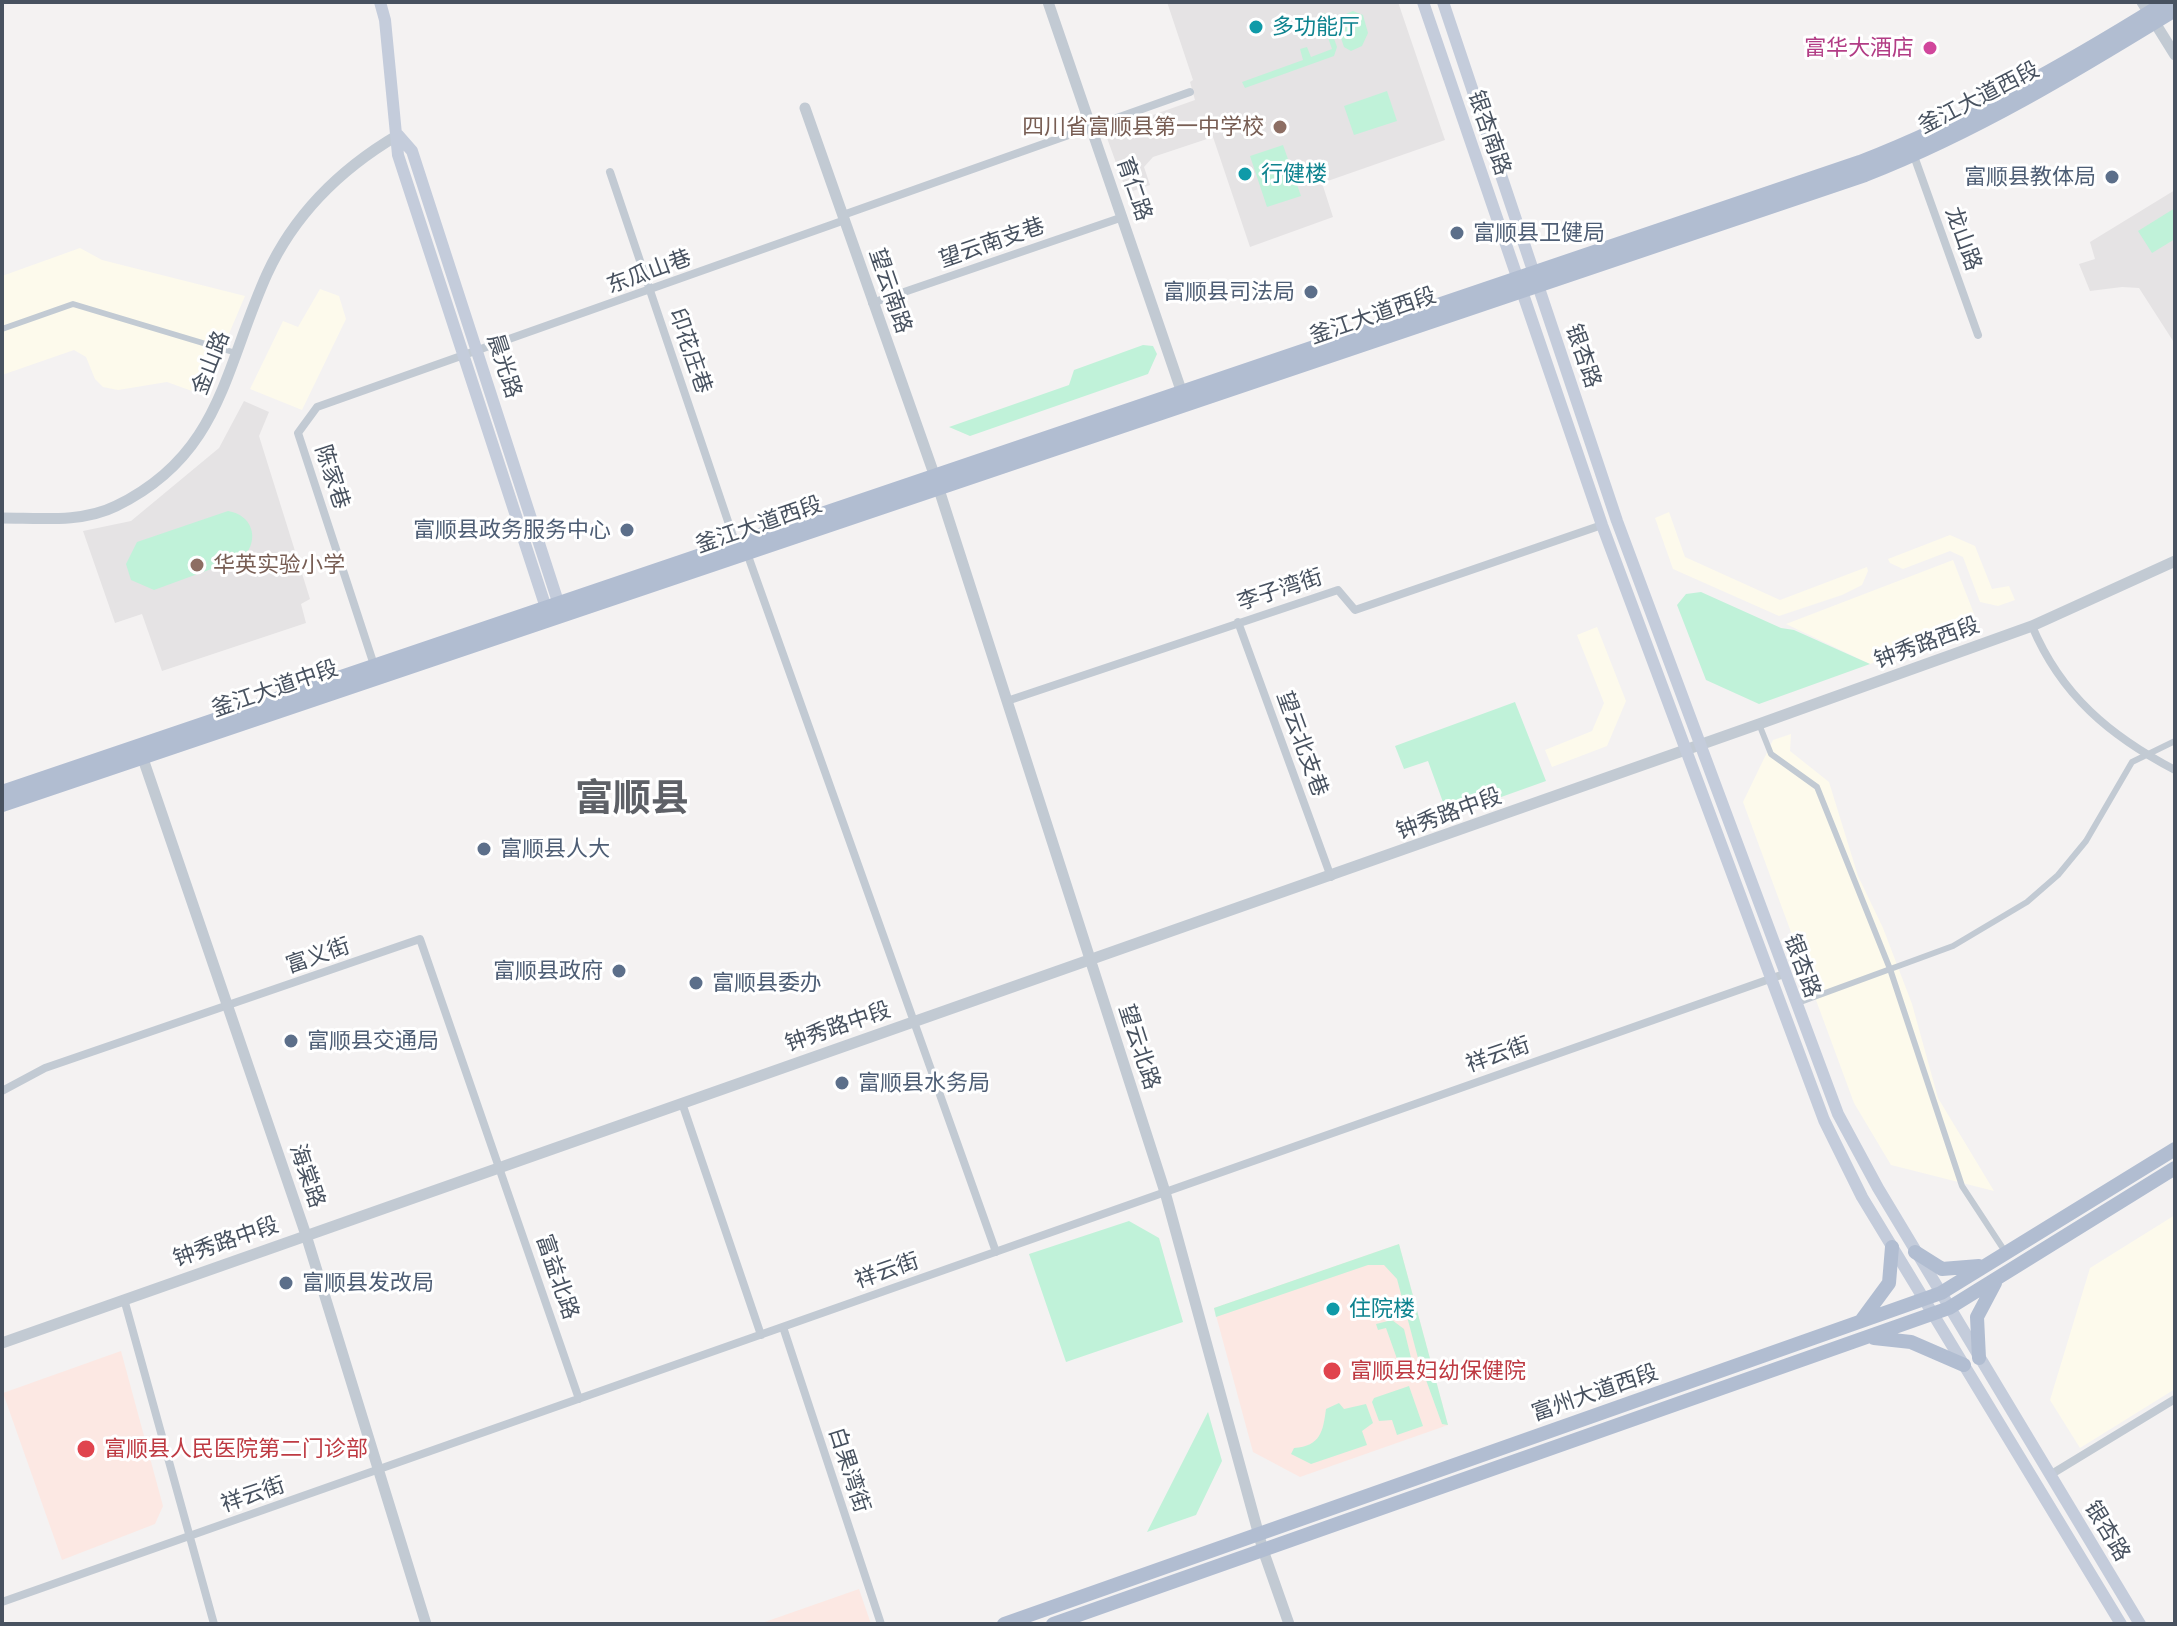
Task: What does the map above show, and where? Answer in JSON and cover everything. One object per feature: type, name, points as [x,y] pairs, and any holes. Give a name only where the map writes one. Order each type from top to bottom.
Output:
[{"type":"main road","name":"晨光路","points":[[380,2],[385,20],[398,155],[464,357],[554,611]]},
{"type":"main road","name":"银杏南路","points":[[1423,2],[1520,283]]},
{"type":"main road","name":"银杏南路","points":[[1443,2],[1536,278]]},
{"type":"main road","name":"釜江大道西段","points":[[1536,278],[1910,143],[2031,83],[2166,2]]},
{"type":"main road","name":"釜江大道西段","points":[[936,481],[1181,390],[1914,156],[2034,97],[2149,12],[2175,10]]},
{"type":"main road","name":"晨光路","points":[[398,135],[412,151],[479,351],[554,611]]},
{"type":"main road","name":"银杏路","points":[[1536,278],[1617,521],[1838,1114],[1915,1252],[2140,1624]]},
{"type":"main road","name":"釜江大道西段","points":[[554,611],[1520,283]]},
{"type":"main road","name":"银杏路","points":[[1520,283],[1602,525],[1770,979],[1843,1162],[2121,1624]]},
{"type":"main road","name":"釜江大道中段","points":[[2,805],[374,665],[554,611]]},
{"type":"main road","name":"釜江大道中段","points":[[2,792],[141,751],[554,611]]},
{"type":"main road","name":"富州大道西段","points":[[1004,1624],[1941,1293],[2175,1149]]},
{"type":"main road","name":"富州大道西段","points":[[1053,1624],[1949,1308],[2175,1168]]},
{"type":"main road","points":[[1859,1323],[1889,1283],[1892,1247]]},
{"type":"main road","points":[[1915,1252],[1942,1269],[1968,1269],[1991,1262]]},
{"type":"main road","points":[[1979,1358],[1977,1317],[1989,1291],[2001,1276]]},
{"type":"main road","points":[[1866,1338],[1911,1342],[1964,1365]]},
{"type":"street","name":"育仁路","points":[[1048,2],[1181,390]]},
{"type":"street","points":[[2149,12],[2175,55]]},
{"type":"street","name":"东瓜山巷","points":[[464,357],[1190,92]]},
{"type":"street","name":"望云南路","points":[[805,108],[936,481]]},
{"type":"street","name":"金山路","points":[[2,518],[86,515],[115,507],[180,461],[201,436],[268,272],[292,229],[332,181],[358,158],[398,135]]},
{"type":"street","name":"龙山路","points":[[1914,156],[1978,335]]},
{"type":"street","name":"印花庄巷","points":[[610,172],[741,547],[996,1252]]},
{"type":"street","name":"望云南支巷","points":[[872,303],[1123,217]]},
{"type":"street","points":[[2,329],[73,304],[236,353]]},
{"type":"street","name":"陈家巷","points":[[374,665],[298,433],[317,407],[464,357]]},
{"type":"street","name":"望云北路","points":[[936,481],[1165,1192],[1263,1550],[1289,1624]]},
{"type":"street","name":"李子湾街","points":[[1007,701],[1338,590],[1355,610],[1602,525]]},
{"type":"street","name":"钟秀路西段","points":[[1687,750],[2032,626],[2175,561]]},
{"type":"street","name":"望云北支巷","points":[[1238,622],[1332,877]]},
{"type":"street","points":[[2032,626],[2060,680],[2082,707],[2125,743],[2175,770]]},
{"type":"street","points":[[1759,724],[1771,754],[1817,787],[1890,969],[1962,1186],[2006,1253]]},
{"type":"street","points":[[1795,1004],[1953,946],[2027,902],[2058,875],[2086,841],[2132,762],[2175,741]]},
{"type":"street","name":"钟秀路中段","points":[[2,1343],[1687,750]]},
{"type":"street","name":"海棠路","points":[[141,751],[306,1235],[426,1624]]},
{"type":"street","name":"富义街","points":[[2,1091],[45,1068],[420,939],[500,1167]]},
{"type":"street","name":"祥云街","points":[[2,1602],[1784,974]]},
{"type":"street","points":[[682,1103],[761,1335]]},
{"type":"street","name":"富益北路","points":[[500,1167],[579,1399]]},
{"type":"street","points":[[124,1299],[214,1624]]},
{"type":"street","name":"白果湾街","points":[[783,1327],[881,1624]]},
{"type":"street","points":[[2050,1475],[2175,1399]]},
{"type":"shaded area","name":"四川省富顺县第一中学校","points":[[1167,2],[1398,2],[1445,140],[1322,183],[1333,217],[1250,247],[1213,137],[1153,157],[1144,167],[1150,185],[1127,193],[1107,138],[1108,131],[1195,100],[1190,82],[1193,80]]},
{"type":"shaded area","points":[[2175,190],[2175,344],[2139,288],[2090,291],[2079,264],[2095,259],[2090,242]]},
{"type":"shaded area","points":[[80,248],[102,260],[245,296],[203,395],[167,382],[118,390],[103,387],[95,379],[86,357],[74,350],[2,375],[2,276]]},
{"type":"shaded area","points":[[320,289],[339,296],[346,319],[302,410],[250,389],[283,321],[298,327]]},
{"type":"shaded area","name":"华英实验小学","points":[[244,401],[269,412],[259,436],[310,599],[301,604],[306,623],[162,671],[142,614],[115,623],[83,531],[131,521],[219,448]]},
{"type":"shaded area","points":[[1669,512],[1685,557],[1780,600],[1867,567],[1868,571],[1862,585],[1779,616],[1673,569],[1655,518]]},
{"type":"shaded area","points":[[1950,535],[1975,546],[1992,589],[2009,586],[2015,600],[1998,606],[1980,602],[1963,557],[1950,551],[1903,569],[1888,559]]},
{"type":"shaded area","points":[[1953,560],[1978,624],[1870,664],[1786,624]]},
{"type":"shaded area","points":[[1597,627],[1626,701],[1607,746],[1552,767],[1545,750],[1592,731],[1604,703],[1577,635]]},
{"type":"shaded area","points":[[1791,734],[1790,751],[1829,782],[1858,876],[1883,928],[1912,1004],[1938,1098],[1994,1191],[1891,1165],[1854,1103],[1743,802],[1773,740]]},
{"type":"shaded area","points":[[2175,1215],[2175,1389],[2080,1448],[2050,1400],[2090,1268]]},
{"type":"shaded area","name":"富顺县妇幼保健院","points":[[1399,1244],[1448,1425],[1300,1477],[1253,1452],[1214,1308]]},
{"type":"shaded area","name":"富顺县人民医院第二门诊部","points":[[121,1351],[163,1506],[155,1524],[62,1560],[3,1393]]},
{"type":"shaded area","points":[[859,1589],[871,1624],[759,1624]]},
{"type":"green space","points":[[1353,11],[1363,15],[1368,33],[1362,46],[1351,51],[1344,47],[1336,23],[1339,17]]},
{"type":"green space","points":[[1325,13],[1337,47],[1334,56],[1245,88],[1242,82],[1303,60],[1300,49],[1307,47],[1311,57],[1332,49],[1320,15]]},
{"type":"green space","points":[[1387,91],[1397,121],[1354,135],[1344,106]]},
{"type":"green space","points":[[1283,145],[1301,196],[1267,207],[1250,156]]},
{"type":"green space","points":[[2175,208],[2175,239],[2152,253],[2138,231]]},
{"type":"green space","points":[[1143,345],[1153,346],[1157,354],[1148,374],[970,436],[949,427],[1069,385],[1074,370]]},
{"type":"green space","points":[[228,511],[243,517],[251,528],[252,542],[244,557],[154,590],[131,580],[126,564],[137,542]]},
{"type":"green space","points":[[1701,592],[1870,664],[1759,704],[1706,680],[1677,605],[1686,594]]},
{"type":"green space","points":[[1515,702],[1546,781],[1448,816],[1428,761],[1404,769],[1395,746]]},
{"type":"green space","points":[[1129,1221],[1159,1238],[1183,1322],[1066,1362],[1029,1254]]},
{"type":"green space","points":[[1399,1244],[1448,1425],[1442,1424],[1418,1358],[1397,1279],[1384,1265],[1368,1265],[1216,1317],[1214,1308]]},
{"type":"green space","points":[[1392,1320],[1404,1329],[1412,1362],[1406,1371],[1390,1377],[1401,1370],[1386,1328],[1378,1330],[1376,1324]]},
{"type":"green space","points":[[1409,1386],[1423,1426],[1397,1435],[1392,1420],[1379,1421],[1372,1402],[1374,1398]]},
{"type":"green space","points":[[1339,1403],[1344,1409],[1366,1404],[1373,1423],[1362,1431],[1367,1445],[1311,1464],[1291,1454],[1294,1448],[1315,1441],[1322,1430],[1326,1409]]},
{"type":"green space","points":[[1208,1412],[1222,1461],[1196,1515],[1147,1532]]},
{"type":"place","name":"多功能厅","points":[[1256,27]]},
{"type":"place","name":"富华大酒店","points":[[1930,48]]},
{"type":"place","name":"四川省富顺县第一中学校","points":[[1280,127]]},
{"type":"place","name":"行健楼","points":[[1245,174]]},
{"type":"place","name":"富顺县教体局","points":[[2112,177]]},
{"type":"place","name":"富顺县卫健局","points":[[1457,233]]},
{"type":"place","name":"富顺县司法局","points":[[1311,292]]},
{"type":"place","name":"富顺县政务服务中心","points":[[627,530]]},
{"type":"place","name":"华英实验小学","points":[[197,565]]},
{"type":"place","name":"富顺县人大","points":[[484,849]]},
{"type":"place","name":"富顺县政府","points":[[619,971]]},
{"type":"place","name":"富顺县委办","points":[[696,983]]},
{"type":"place","name":"富顺县交通局","points":[[291,1041]]},
{"type":"place","name":"富顺县水务局","points":[[842,1083]]},
{"type":"place","name":"富顺县发改局","points":[[286,1283]]},
{"type":"place","name":"住院楼","points":[[1333,1309]]},
{"type":"place","name":"富顺县妇幼保健院","points":[[1332,1371]]},
{"type":"place","name":"富顺县人民医院第二门诊部","points":[[86,1449]]},
{"type":"district","name":"富顺县","points":[[632,800]]}]
